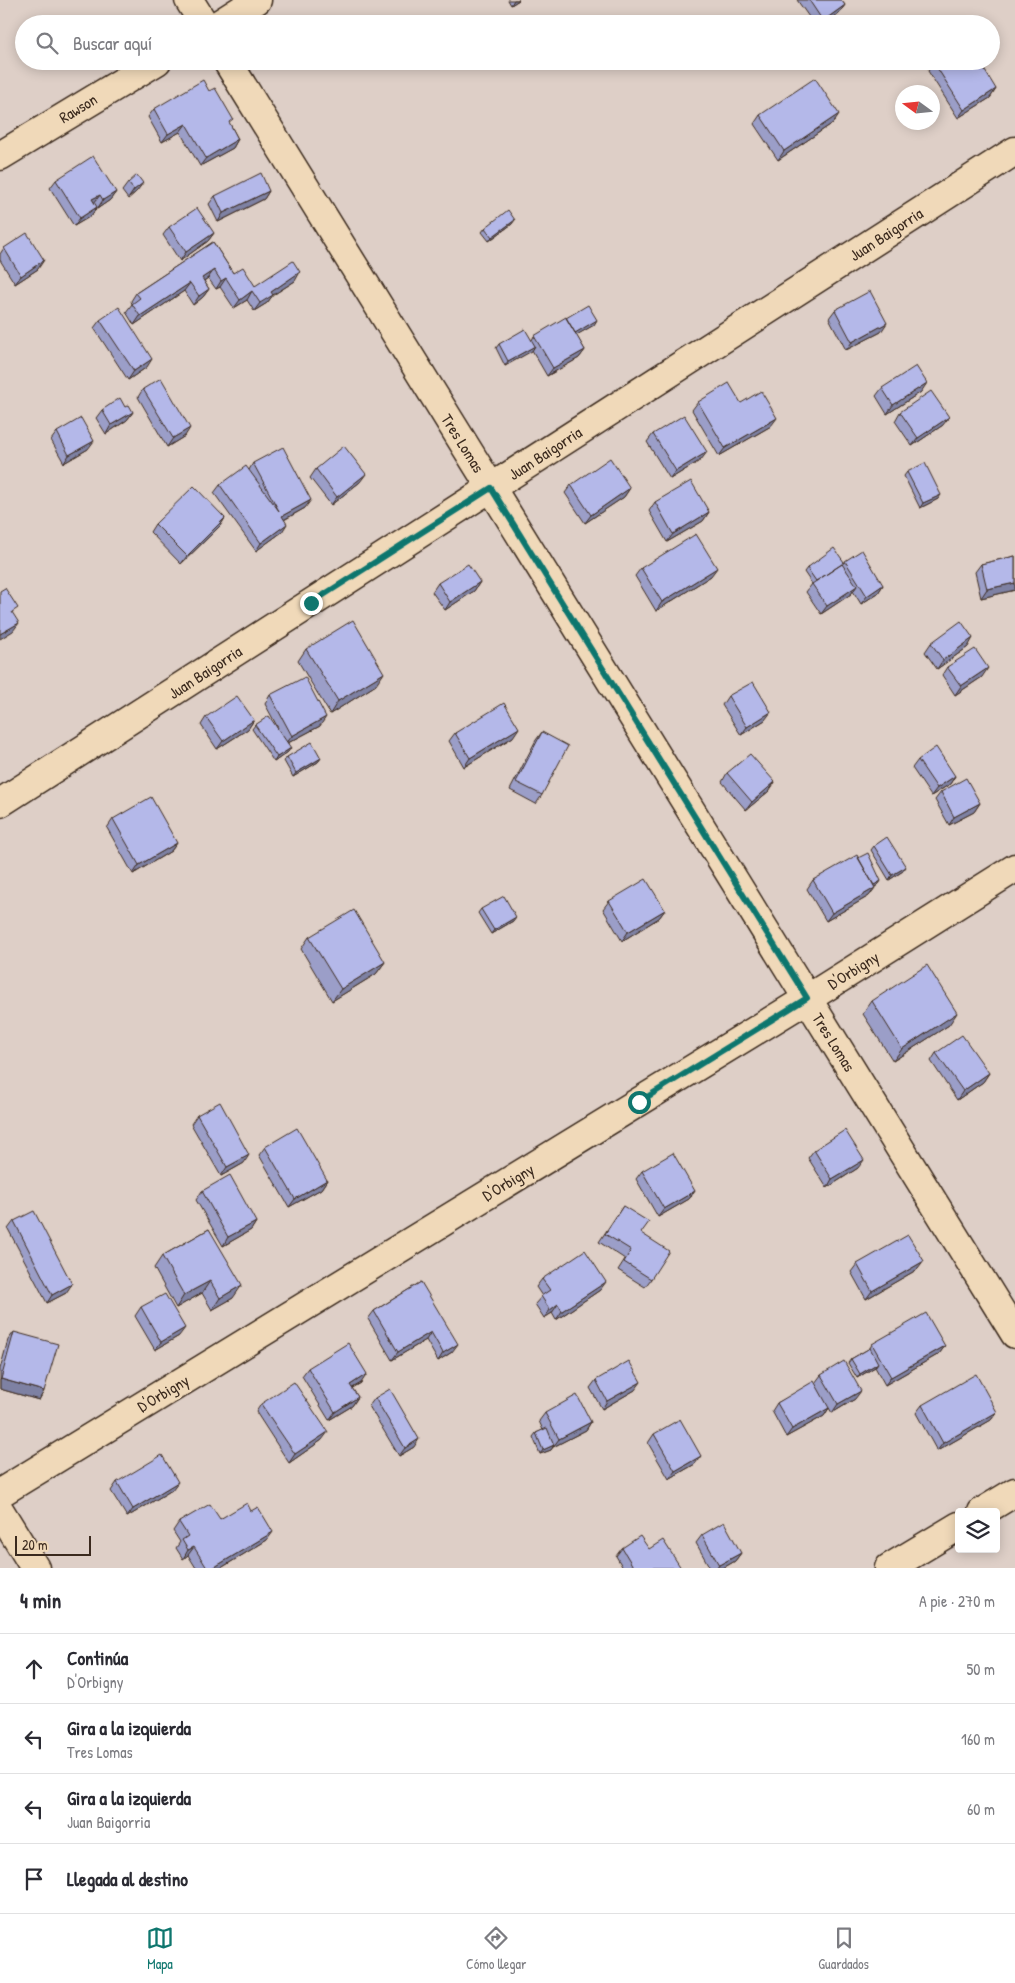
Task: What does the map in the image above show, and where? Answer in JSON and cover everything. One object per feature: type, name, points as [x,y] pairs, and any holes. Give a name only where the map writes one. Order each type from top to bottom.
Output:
[{"type":"street","points":[[189,0],[198,15]]},
{"type":"street","points":[[233,15],[257,0]]},
{"type":"street","name":"Rawson","points":[[0,156],[142,70]]},
{"type":"street","name":"Tres Lomas","points":[[233,70],[1015,1334]]},
{"type":"street","name":"Juan Baigorria","points":[[0,804],[1015,151]]},
{"type":"street","name":"D'Orbigny","points":[[0,1493],[807,998],[1015,868]]},
{"type":"street","points":[[989,1508],[1015,1492]]},
{"type":"street","points":[[0,1511],[35,1568]]},
{"type":"street","points":[[889,1568],[955,1528]]},
{"type":"building","points":[[809,0],[841,0],[845,5],[831,15],[819,15]]},
{"type":"building","points":[[938,70],[984,70],[996,89],[964,110]]},
{"type":"building","points":[[815,78],[839,114],[784,151],[760,115]]},
{"type":"building","points":[[203,80],[209,91],[215,88],[233,119],[229,122],[238,139],[206,158],[186,124],[168,134],[154,109]]},
{"type":"building","points":[[93,156],[116,192],[103,200],[100,195],[92,199],[97,207],[80,218],[56,180]]},
{"type":"building","points":[[261,173],[269,191],[223,213],[215,196]]},
{"type":"building","points":[[137,175],[143,183],[134,190],[128,183]]},
{"type":"building","points":[[197,208],[214,233],[186,252],[169,227]]},
{"type":"building","points":[[508,210],[515,220],[492,237],[485,228]]},
{"type":"building","points":[[27,233],[44,260],[21,276],[4,248]]},
{"type":"building","points":[[213,242],[233,273],[243,267],[255,286],[293,261],[300,272],[271,292],[273,295],[260,303],[252,291],[240,300],[226,278],[221,281],[214,270],[202,278],[209,289],[199,296],[190,283],[140,316],[132,304],[140,298],[136,293]]},
{"type":"building","points":[[870,291],[887,323],[852,342],[835,310]]},
{"type":"building","points":[[588,305],[597,320],[575,333],[566,318]]},
{"type":"building","points":[[119,307],[152,359],[134,371],[100,320]]},
{"type":"building","points":[[566,317],[585,350],[553,368],[534,336]]},
{"type":"building","points":[[525,329],[535,346],[508,361],[499,344]]},
{"type":"building","points":[[916,366],[927,383],[893,405],[882,388]]},
{"type":"building","points":[[161,378],[190,428],[173,438],[143,389]]},
{"type":"building","points":[[729,383],[741,403],[761,391],[777,418],[725,448],[698,402]]},
{"type":"building","points":[[931,391],[949,417],[918,438],[900,412]]},
{"type":"building","points":[[120,398],[125,407],[129,405],[133,412],[111,425],[102,410]]},
{"type":"building","points":[[684,415],[707,452],[676,471],[653,434]]},
{"type":"building","points":[[81,418],[94,441],[69,455],[57,432]]},
{"type":"building","points":[[344,446],[366,474],[337,497],[316,469]]},
{"type":"building","points":[[283,447],[311,500],[282,516],[287,524],[261,543],[220,485],[246,466],[279,511],[253,463]]},
{"type":"building","points":[[610,458],[630,488],[591,515],[571,485]]},
{"type":"building","points":[[925,463],[941,495],[923,503],[907,472]]},
{"type":"building","points":[[691,481],[709,512],[673,534],[655,502]]},
{"type":"building","points":[[194,486],[225,518],[187,556],[155,524]]},
{"type":"building","points":[[696,534],[717,568],[662,602],[641,568]]},
{"type":"building","points":[[834,548],[844,562],[816,581],[807,568]]},
{"type":"building","points":[[862,550],[883,585],[867,596],[845,561]]},
{"type":"building","points":[[1015,556],[1015,583],[987,589],[981,564]]},
{"type":"building","points":[[468,564],[480,582],[450,602],[438,583]]},
{"type":"building","points":[[842,564],[857,586],[827,606],[812,584]]},
{"type":"building","points":[[5,588],[18,608],[12,612],[19,623],[0,634],[0,591]]},
{"type":"building","points":[[353,620],[384,673],[338,701],[306,649]]},
{"type":"building","points":[[961,621],[973,638],[943,660],[931,643]]},
{"type":"building","points":[[975,649],[988,668],[961,686],[947,667]]},
{"type":"building","points":[[305,677],[326,717],[292,736],[270,695]]},
{"type":"building","points":[[753,682],[771,712],[747,727],[728,696]]},
{"type":"building","points":[[237,696],[254,720],[223,741],[206,717]]},
{"type":"building","points":[[504,703],[519,728],[470,758],[455,733]]},
{"type":"building","points":[[269,716],[291,748],[277,757],[255,725]]},
{"type":"building","points":[[542,732],[568,746],[542,795],[516,782]]},
{"type":"building","points":[[312,742],[321,758],[296,773],[287,757]]},
{"type":"building","points":[[936,747],[955,776],[937,788],[918,760]]},
{"type":"building","points":[[750,754],[775,782],[752,802],[727,773]]},
{"type":"building","points":[[966,778],[980,803],[954,817],[941,792]]},
{"type":"building","points":[[151,797],[177,843],[139,865],[113,819]]},
{"type":"building","points":[[887,837],[906,867],[892,875],[874,846]]},
{"type":"building","points":[[868,853],[881,881],[874,885],[858,858]]},
{"type":"building","points":[[857,855],[875,888],[832,913],[813,880]]},
{"type":"building","points":[[646,879],[665,910],[628,932],[609,901]]},
{"type":"building","points":[[504,896],[516,917],[494,930],[481,909]]},
{"type":"building","points":[[354,910],[385,962],[341,989],[309,937]]},
{"type":"building","points":[[927,965],[957,1013],[902,1049],[872,1001]]},
{"type":"building","points":[[962,1035],[989,1073],[963,1091],[936,1053]]},
{"type":"building","points":[[220,1102],[249,1155],[227,1167],[197,1115]]},
{"type":"building","points":[[297,1128],[327,1180],[295,1199],[265,1147]]},
{"type":"building","points":[[845,1130],[864,1160],[832,1179],[814,1150]]},
{"type":"building","points":[[673,1153],[695,1191],[664,1209],[642,1171]]},
{"type":"building","points":[[230,1175],[256,1222],[228,1237],[202,1191]]},
{"type":"building","points":[[623,1206],[649,1222],[641,1233],[669,1251],[651,1279],[624,1262],[631,1250],[605,1234]]},
{"type":"building","points":[[34,1211],[72,1284],[52,1295],[14,1221]]},
{"type":"building","points":[[209,1229],[242,1285],[220,1298],[210,1281],[184,1295],[162,1256]]},
{"type":"building","points":[[908,1235],[924,1261],[872,1291],[857,1264]]},
{"type":"building","points":[[585,1250],[606,1282],[562,1311],[558,1304],[550,1310],[541,1296],[550,1290],[542,1279]]},
{"type":"building","points":[[421,1282],[458,1344],[443,1353],[431,1332],[398,1352],[374,1311]]},
{"type":"building","points":[[165,1294],[185,1328],[161,1342],[141,1307]]},
{"type":"building","points":[[926,1313],[945,1346],[891,1377],[872,1344]]},
{"type":"building","points":[[14,1332],[58,1344],[44,1391],[1,1379]]},
{"type":"building","points":[[348,1343],[367,1374],[350,1385],[358,1397],[335,1412],[308,1368]]},
{"type":"building","points":[[870,1348],[878,1363],[860,1374],[851,1359]]},
{"type":"building","points":[[629,1361],[641,1382],[607,1401],[596,1380]]},
{"type":"building","points":[[844,1361],[861,1391],[838,1404],[821,1375]]},
{"type":"building","points":[[976,1374],[997,1412],[943,1443],[922,1405]]},
{"type":"building","points":[[814,1381],[829,1408],[792,1429],[777,1403]]},
{"type":"building","points":[[294,1382],[328,1432],[295,1454],[261,1404]]},
{"type":"building","points":[[390,1389],[419,1439],[405,1448],[375,1398]]},
{"type":"building","points":[[577,1395],[591,1422],[559,1439],[545,1413]]},
{"type":"building","points":[[680,1419],[701,1456],[675,1471],[654,1434]]},
{"type":"building","points":[[547,1428],[554,1445],[543,1450],[536,1433]]},
{"type":"building","points":[[162,1455],[178,1482],[133,1509],[117,1482]]},
{"type":"building","points":[[247,1503],[251,1511],[258,1507],[273,1532],[213,1568],[207,1568],[194,1547],[188,1550],[182,1540],[188,1536],[179,1522],[210,1504],[220,1519]]},
{"type":"building","points":[[724,1522],[741,1553],[719,1565],[702,1535]]},
{"type":"building","points":[[640,1536],[649,1549],[663,1540],[681,1568],[634,1568],[622,1548]]},
{"type":"route","points":[[311,603],[491,488],[807,998],[639,1102]]}]
